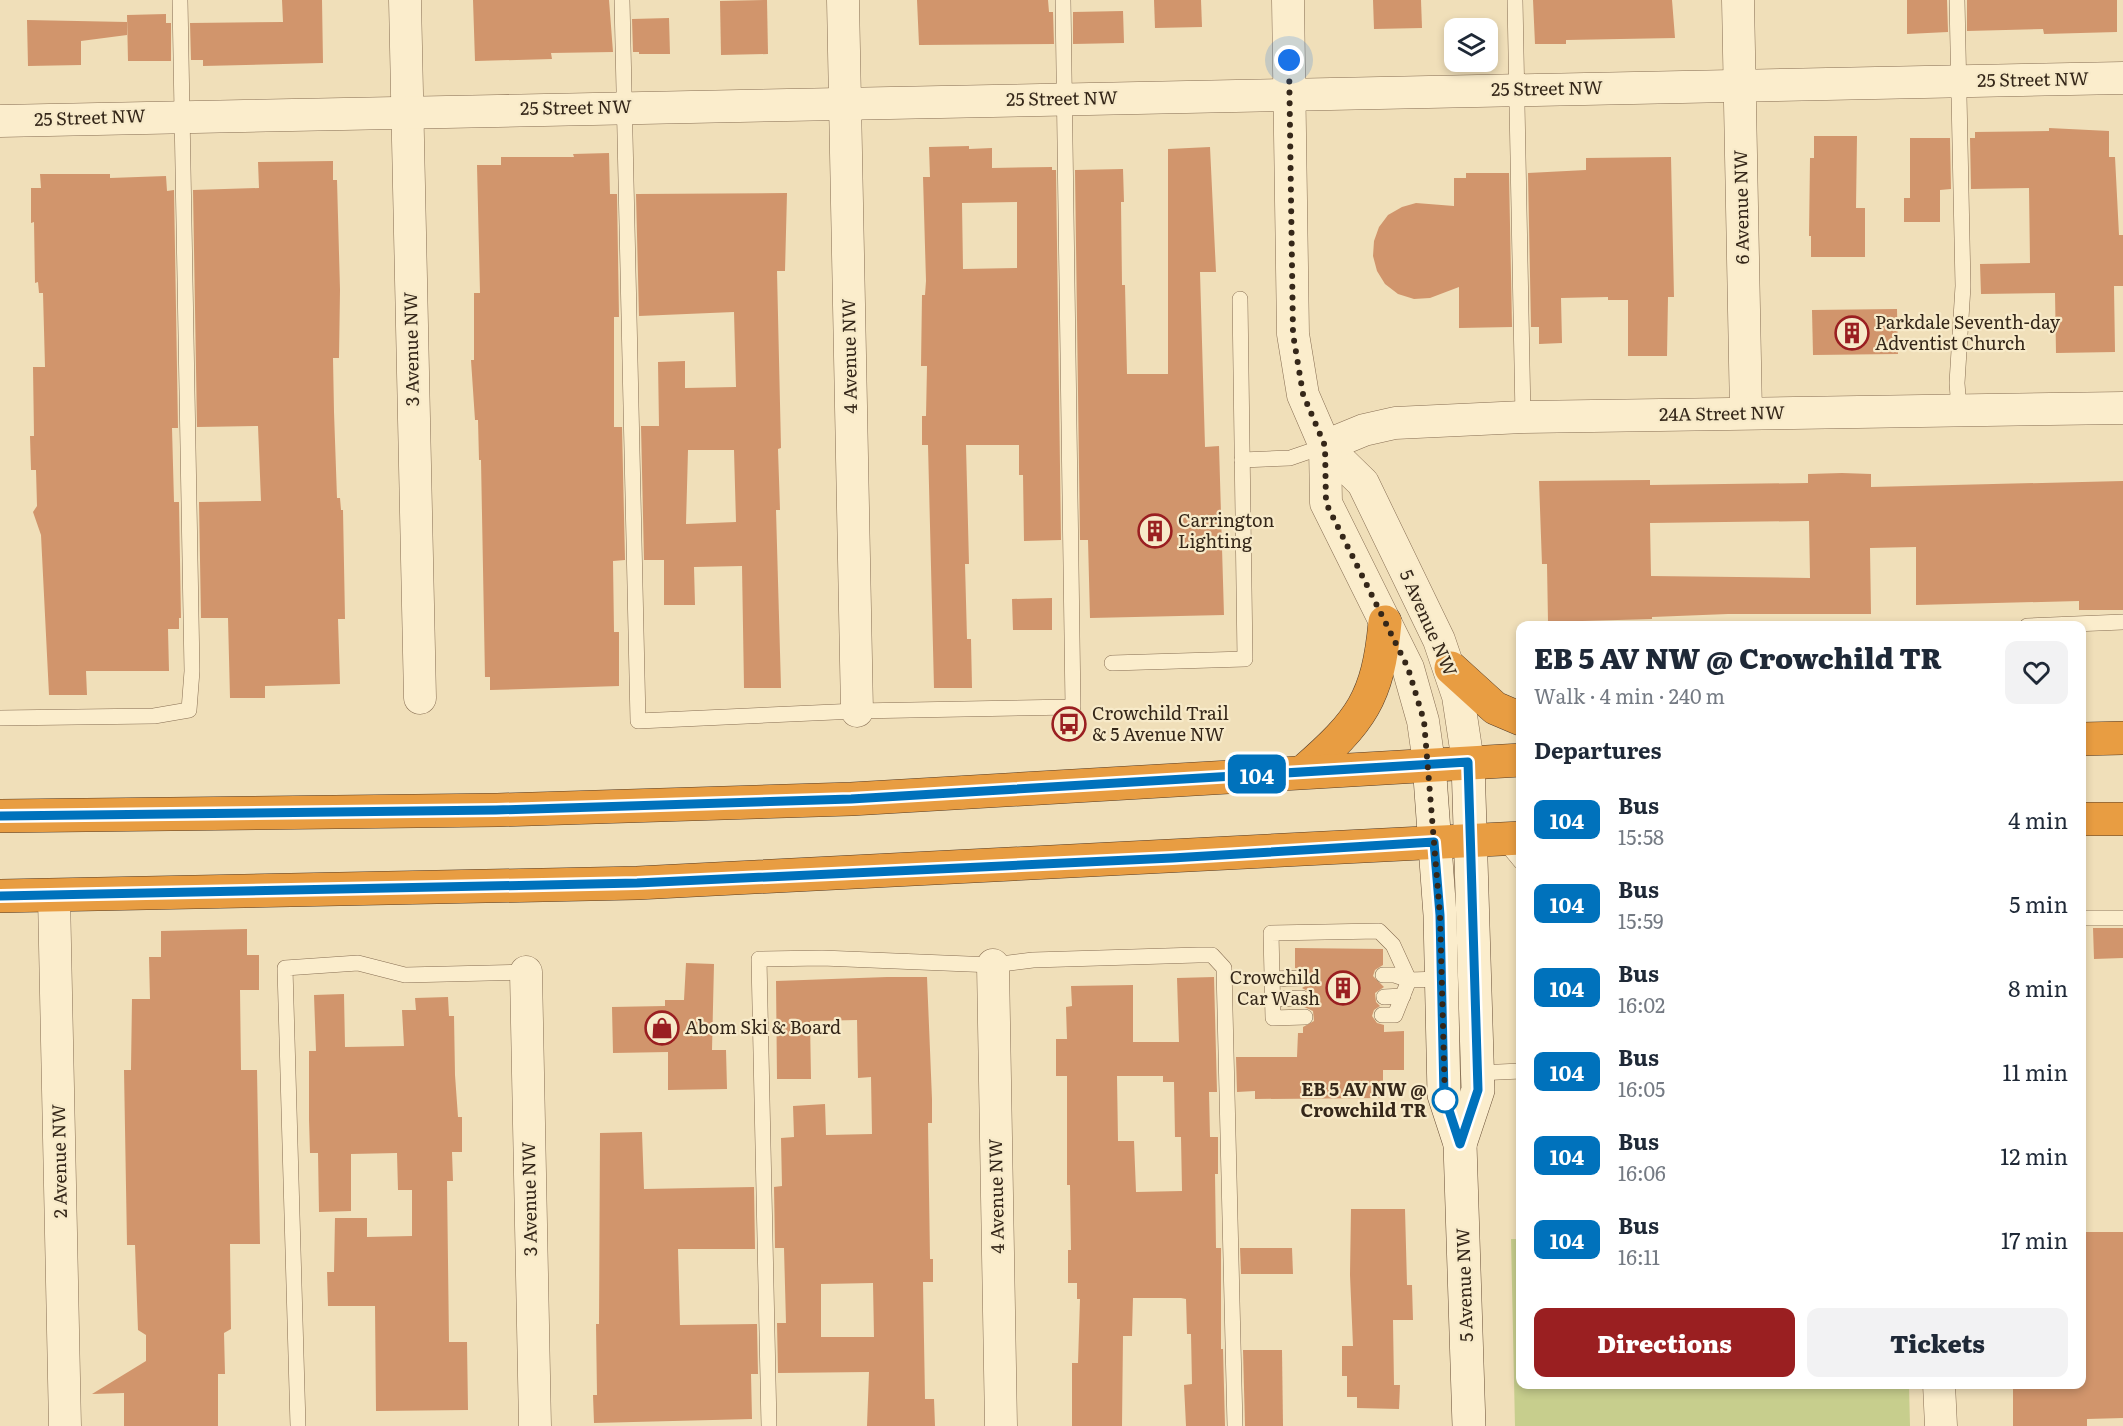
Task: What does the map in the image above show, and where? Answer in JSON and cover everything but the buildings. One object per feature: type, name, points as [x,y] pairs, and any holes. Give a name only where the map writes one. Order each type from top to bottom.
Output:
[{"type":"highway","points":[[1304,771],[1343,736],[1366,702],[1381,662],[1385,622]]},
{"type":"highway","points":[[1451,668],[1495,708],[1516,717]]},
{"type":"highway","points":[[2086,739],[2123,738]]},
{"type":"highway","points":[[0,816],[496,810],[840,799],[1429,763],[1516,760]]},
{"type":"highway","points":[[2086,819],[2123,819]]},
{"type":"highway","points":[[0,896],[637,883],[1172,858],[1434,842],[1504,845]]},
{"type":"street","name":"3 Avenue NW","points":[[405,0],[420,698]]},
{"type":"street","name":"4 Avenue NW","points":[[843,0],[857,711]]},
{"type":"street","name":"5 Avenue NW","points":[[1288,0],[1293,334],[1303,394],[1325,446],[1326,503],[1408,668],[1419,704],[1429,763],[1442,979],[1444,1095],[1460,1144],[1469,1426]]},
{"type":"street","name":"6 Avenue NW","points":[[1738,0],[1746,413]]},
{"type":"street","name":"25 Street NW","points":[[0,121],[182,115],[2123,78]]},
{"type":"street","name":"24A Street NW","points":[[1325,446],[1364,430],[1395,423],[1523,417],[2123,408]]},
{"type":"street","name":"5 Avenue NW","points":[[1325,446],[1364,483],[1451,668],[1463,721],[1468,762],[1504,845],[1478,1090],[1460,1144]]},
{"type":"street","name":"2 Avenue NW","points":[[54,896],[65,1426]]},
{"type":"street","name":"4 Avenue NW","points":[[993,965],[1002,1426]]},
{"type":"street","name":"3 Avenue NW","points":[[525,972],[535,1426]]},
{"type":"street","points":[[1940,1389],[1941,1426]]},
{"type":"lane","points":[[0,718],[154,716],[189,710],[192,671],[180,0]]},
{"type":"lane","points":[[622,0],[638,721],[857,711],[1073,707],[1063,0]]},
{"type":"lane","points":[[1515,0],[1523,417]]},
{"type":"lane","points":[[1957,0],[1963,286],[1957,382],[1959,409]]},
{"type":"lane","points":[[1112,663],[1245,659],[1240,299]]},
{"type":"lane","points":[[1242,460],[1290,458],[1325,446]]},
{"type":"lane","points":[[2086,624],[2123,622]]},
{"type":"lane","points":[[2086,918],[2123,918]]},
{"type":"lane","points":[[1305,1017],[1273,1018],[1270,933],[1379,931],[1393,945],[1409,980],[1395,1015],[1382,1015]]},
{"type":"lane","points":[[769,1426],[759,959],[822,958],[993,965],[1034,960],[1205,955],[1212,955],[1224,968],[1235,1426]]},
{"type":"lane","points":[[298,1426],[285,968],[358,963],[405,975],[525,972]]},
{"type":"lane","points":[[1383,975],[1394,975],[1409,980],[1442,979]]},
{"type":"lane","points":[[1272,979],[1302,978]]},
{"type":"lane","points":[[1384,997],[1403,996]]},
{"type":"lane","points":[[1273,999],[1302,998]]},
{"type":"lane","points":[[1478,1073],[1516,1071]]},
{"type":"green space","points":[[1511,1239],[1516,1239],[1516,1389],[1909,1389],[1910,1426],[1515,1426]]},
{"type":"bus line","name":"104","points":[[0,816],[496,810],[851,799],[1468,762],[1478,1090],[1460,1144],[1444,1095],[1440,915],[1434,842],[1172,858],[637,883],[0,896]]},
{"type":"place","name":"Parkdale Seventh-day Adventist Church","points":[[1852,333]]},
{"type":"place","name":"Carrington Lighting","points":[[1155,531]]},
{"type":"place","name":"Crowchild Trail & 5 Avenue NW","points":[[1069,724]]},
{"type":"place","name":"Crowchild Car Wash","points":[[1343,988]]},
{"type":"place","name":"Abom Ski & Board","points":[[662,1028]]},
{"type":"place","name":"EB 5 AV NW @ Crowchild TR","points":[[1445,1100]]},
{"type":"route","points":[[1289,60],[1293,334],[1303,394],[1325,446],[1326,503],[1408,668],[1424,721],[1440,915],[1445,1100]]}]
